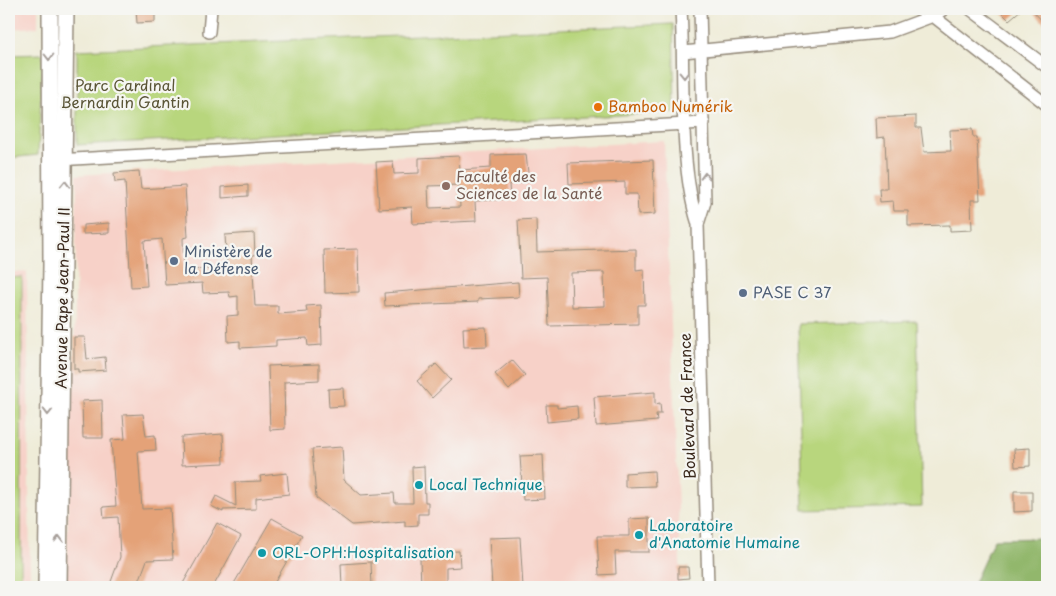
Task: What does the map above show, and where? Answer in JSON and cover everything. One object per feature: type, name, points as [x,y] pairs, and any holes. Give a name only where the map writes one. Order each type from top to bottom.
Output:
[{"type":"main road","name":"Avenue Pape Jean-Paul II","points":[[46,587],[51,265],[50,9]]},
{"type":"main road","name":"Avenue Pape Jean-Paul II","points":[[59,587],[66,9]]},
{"type":"street","points":[[209,32],[211,9]]},
{"type":"street","name":"Boulevard de France","points":[[681,9],[690,201],[698,224],[708,587]]},
{"type":"street","name":"Boulevard de France","points":[[698,224],[705,202],[700,9]]},
{"type":"street","points":[[684,52],[890,32],[933,16],[944,9]]},
{"type":"street","points":[[970,9],[1047,66]]},
{"type":"street","points":[[933,16],[1047,105]]},
{"type":"street","points":[[50,160],[704,123]]},
{"type":"shaded area","points":[[9,9],[38,9],[38,27],[9,29]]},
{"type":"shaded area","points":[[664,141],[681,587],[66,587],[71,389],[73,389],[74,375],[77,175]]},
{"type":"shaded area","points":[[9,272],[27,272],[30,587],[9,587]]},
{"type":"green space","name":"Parc Cardinal Bernardin Gantin","points":[[673,24],[675,112],[77,145],[77,50]]},
{"type":"green space","points":[[43,54],[38,155],[9,158],[9,55]]},
{"type":"green space","points":[[22,277],[21,587],[9,587],[9,278]]},
{"type":"green space","points":[[917,321],[922,507],[803,510],[798,324]]},
{"type":"green space","points":[[1047,538],[1047,587],[972,587],[994,539]]},
{"type":"building","points":[[136,9],[155,9],[155,22],[137,23]]},
{"type":"building","points":[[998,9],[1022,9],[1009,20]]},
{"type":"building","points":[[1031,9],[1047,9],[1047,26]]},
{"type":"building","points":[[916,116],[916,128],[921,128],[924,152],[951,151],[950,130],[972,129],[973,137],[977,137],[980,200],[971,200],[972,230],[950,231],[950,225],[908,226],[908,211],[894,211],[893,201],[880,202],[879,189],[887,189],[885,137],[877,138],[876,118]]},
{"type":"building","points":[[526,154],[529,182],[509,184],[510,199],[475,201],[476,221],[413,224],[412,207],[379,209],[376,162],[393,161],[394,174],[419,173],[419,158],[459,156],[460,170],[491,168],[491,155]],"holes":[[[459,185],[460,207],[429,208],[428,186]]]},
{"type":"building","points":[[653,160],[655,214],[638,215],[637,194],[625,194],[625,182],[569,184],[568,163]]},
{"type":"building","points":[[139,171],[141,189],[185,186],[188,237],[183,238],[184,270],[227,268],[225,235],[254,233],[255,255],[252,255],[255,306],[278,306],[278,314],[307,312],[306,306],[321,305],[322,345],[308,346],[307,338],[276,340],[276,346],[240,348],[240,341],[228,342],[227,316],[238,315],[238,296],[230,297],[229,292],[203,293],[202,283],[165,285],[162,239],[144,241],[147,286],[131,287],[125,181],[115,182],[114,173]]},
{"type":"building","points":[[248,185],[248,196],[222,198],[222,187]]},
{"type":"building","points":[[536,219],[537,252],[636,249],[636,270],[644,269],[645,305],[638,305],[638,324],[549,326],[547,277],[521,278],[518,220]],"holes":[[[604,272],[605,306],[572,307],[571,273]]]},
{"type":"building","points":[[109,223],[109,233],[83,234],[83,225]]},
{"type":"building","points":[[358,249],[359,292],[325,293],[324,250]]},
{"type":"building","points":[[518,282],[519,297],[478,299],[478,302],[385,306],[384,293]]},
{"type":"building","points":[[486,327],[487,346],[464,347],[463,328]]},
{"type":"building","points":[[74,337],[85,337],[87,359],[105,357],[106,370],[78,372],[78,369],[74,369]]},
{"type":"building","points":[[512,360],[525,375],[509,390],[495,374]]},
{"type":"building","points":[[319,364],[319,380],[284,382],[285,429],[270,430],[268,366]]},
{"type":"building","points":[[436,364],[451,380],[432,398],[417,381]]},
{"type":"building","points":[[343,388],[344,406],[329,407],[328,389]]},
{"type":"building","points":[[655,392],[655,404],[660,403],[661,414],[656,414],[657,421],[596,426],[594,397]]},
{"type":"building","points":[[102,400],[103,438],[83,438],[82,401]]},
{"type":"building","points":[[546,405],[557,405],[557,408],[577,406],[578,419],[547,422]]},
{"type":"building","points":[[143,414],[146,436],[155,435],[156,450],[138,451],[142,509],[170,508],[173,559],[147,560],[137,587],[109,587],[120,557],[118,517],[104,518],[103,507],[116,506],[111,440],[125,439],[123,415]]},
{"type":"building","points":[[223,434],[224,463],[182,465],[181,437]]},
{"type":"building","points":[[342,447],[344,480],[361,495],[394,493],[395,503],[413,503],[412,467],[424,466],[425,502],[428,502],[428,514],[418,514],[418,525],[405,526],[405,521],[352,525],[316,498],[312,449]]},
{"type":"building","points":[[1030,448],[1030,466],[1015,467],[1014,449]]},
{"type":"building","points":[[543,455],[545,499],[523,500],[520,456]]},
{"type":"building","points":[[654,471],[655,486],[625,487],[625,473]]},
{"type":"building","points":[[287,473],[289,494],[256,498],[256,509],[223,510],[223,512],[211,506],[216,496],[236,506],[235,482],[261,481],[260,476]]},
{"type":"building","points":[[1014,491],[1032,491],[1032,511],[1014,512]]},
{"type":"building","name":"ORL-OPH:Hospitalisation","points":[[272,518],[302,535],[272,587],[232,587]]},
{"type":"building","points":[[649,518],[649,552],[615,552],[616,574],[599,575],[597,536],[629,536],[629,519]]},
{"type":"building","points":[[217,523],[241,536],[213,587],[181,587]]},
{"type":"building","points":[[520,537],[523,587],[492,587],[489,538]]},
{"type":"building","points":[[459,551],[460,567],[446,568],[446,587],[421,587],[420,559],[437,558],[436,552]]},
{"type":"building","points":[[371,562],[372,587],[342,587],[341,564]]},
{"type":"building","points":[[678,567],[688,567],[689,578],[678,579]]},
{"type":"place","name":"Bamboo Numérik","points":[[598,107]]},
{"type":"place","name":"Faculté des Sciences de la Santé","points":[[446,186]]},
{"type":"place","name":"Ministère de la Défense","points":[[174,261]]},
{"type":"place","name":"PASE C 37","points":[[743,293]]},
{"type":"place","name":"Local Technique","points":[[419,485]]},
{"type":"place","name":"Laboratoire d'Anatomie Humaine","points":[[639,535]]},
{"type":"place","name":"ORL-OPH:Hospitalisation","points":[[262,553]]}]
